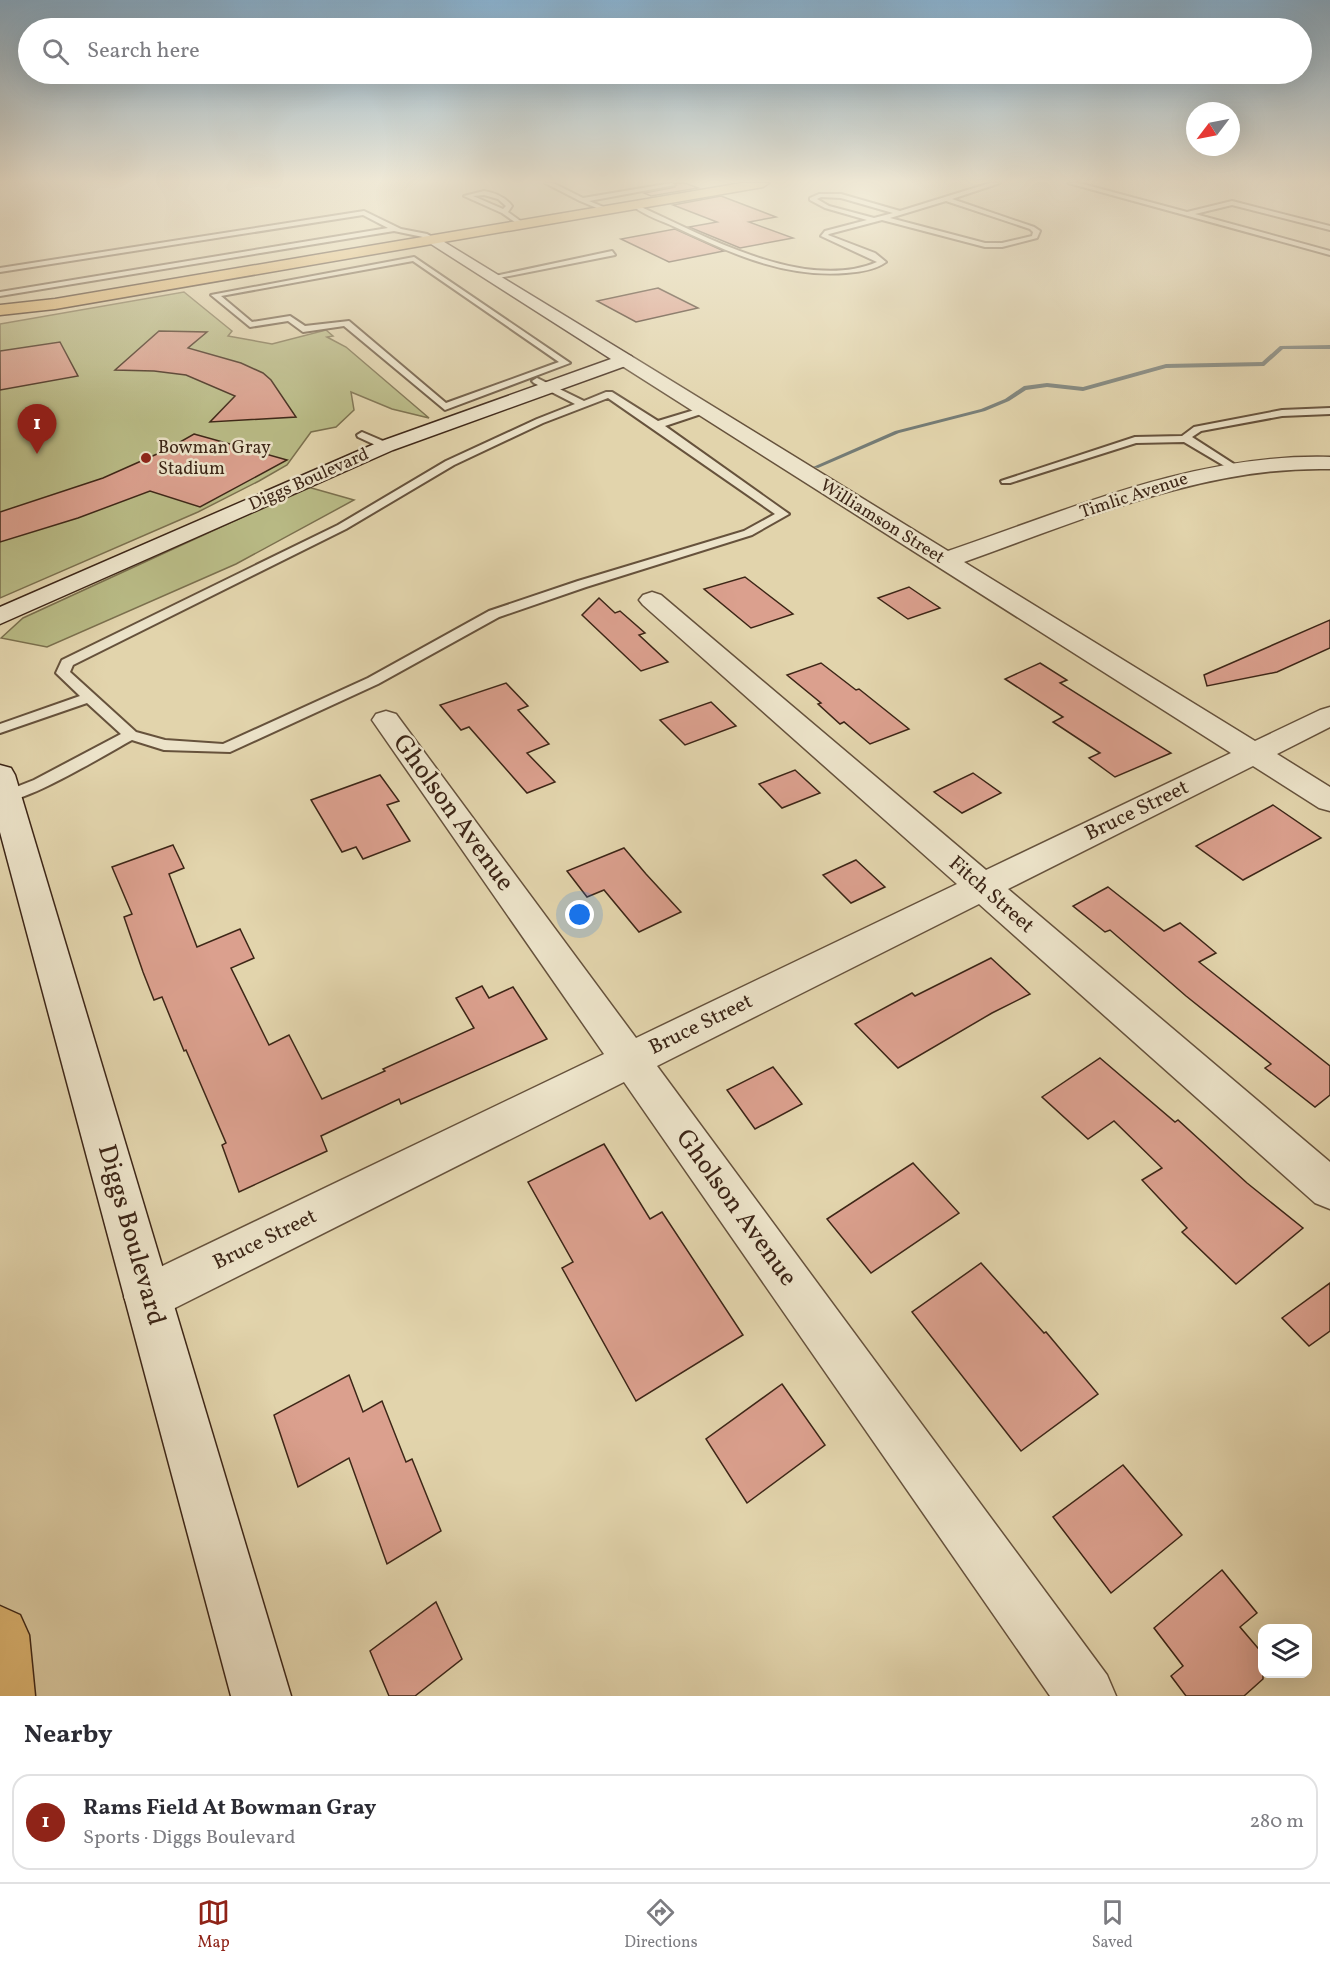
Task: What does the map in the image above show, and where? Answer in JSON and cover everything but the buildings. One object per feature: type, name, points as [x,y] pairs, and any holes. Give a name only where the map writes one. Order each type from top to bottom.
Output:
[{"type":"main road","points":[[0,310],[55,304],[306,262]]},
{"type":"main road","points":[[0,317],[55,304]]},
{"type":"main road","points":[[0,1635],[5,1696]]},
{"type":"street","name":"Williamson Street","points":[[470,262],[943,561],[1330,801]]},
{"type":"street","name":"Diggs Boulevard","points":[[0,616],[386,446],[539,382],[625,360]]},
{"type":"street","name":"Timlic Avenue","points":[[943,561],[1135,494],[1192,477],[1233,468],[1289,462],[1330,463]]},
{"type":"street","name":"Fitch Street","points":[[652,600],[1330,1189]]},
{"type":"street","name":"Bruce Street","points":[[148,1297],[1330,716]]},
{"type":"street","name":"Gholson Avenue","points":[[386,720],[1086,1696]]},
{"type":"street","name":"Diggs Boulevard","points":[[3,786],[261,1696]]},
{"type":"lane","points":[[0,270],[50,262]]},
{"type":"lane","points":[[0,294],[193,262]]},
{"type":"lane","points":[[322,262],[337,273]]},
{"type":"lane","points":[[397,262],[215,295],[250,326],[290,318],[303,329],[346,323],[445,407],[539,382],[566,363],[419,262]]},
{"type":"lane","points":[[494,277],[567,262]]},
{"type":"lane","points":[[771,262],[793,270],[850,270],[874,266],[882,262]]},
{"type":"lane","points":[[539,382],[581,403]]},
{"type":"lane","points":[[609,394],[783,514],[748,533],[494,614],[373,681],[225,749],[165,745],[131,735],[63,672],[67,663],[342,527],[450,463],[581,403],[609,394]]},
{"type":"lane","points":[[657,425],[704,410]]},
{"type":"lane","points":[[1186,439],[1190,431],[1198,429],[1282,413],[1330,411]]},
{"type":"lane","points":[[362,435],[386,446]]},
{"type":"lane","points":[[1006,481],[1135,440],[1186,439],[1233,468]]},
{"type":"lane","points":[[0,729],[89,697]]},
{"type":"lane","points":[[3,786],[39,784],[131,735]]},
{"type":"green space","name":"Bowman Gray Stadium","points":[[184,292],[232,331],[228,336],[272,344],[326,330],[333,336],[327,337],[346,347],[429,418],[392,409],[351,392],[354,410],[336,427],[311,432],[287,465],[198,512],[0,598],[0,324]]},
{"type":"green space","points":[[308,487],[354,500],[236,564],[47,647],[1,638],[23,618]]},
{"type":"waterway","points":[[816,467],[897,432],[983,410],[1007,400],[1024,388],[1047,385],[1083,389],[1166,366],[1264,364],[1282,347],[1330,347]]},
{"type":"place","name":"Rams Field At Bowman Gray","points":[[37,454]]},
{"type":"place","name":"Bowman Gray Stadium","points":[[146,458]]}]
